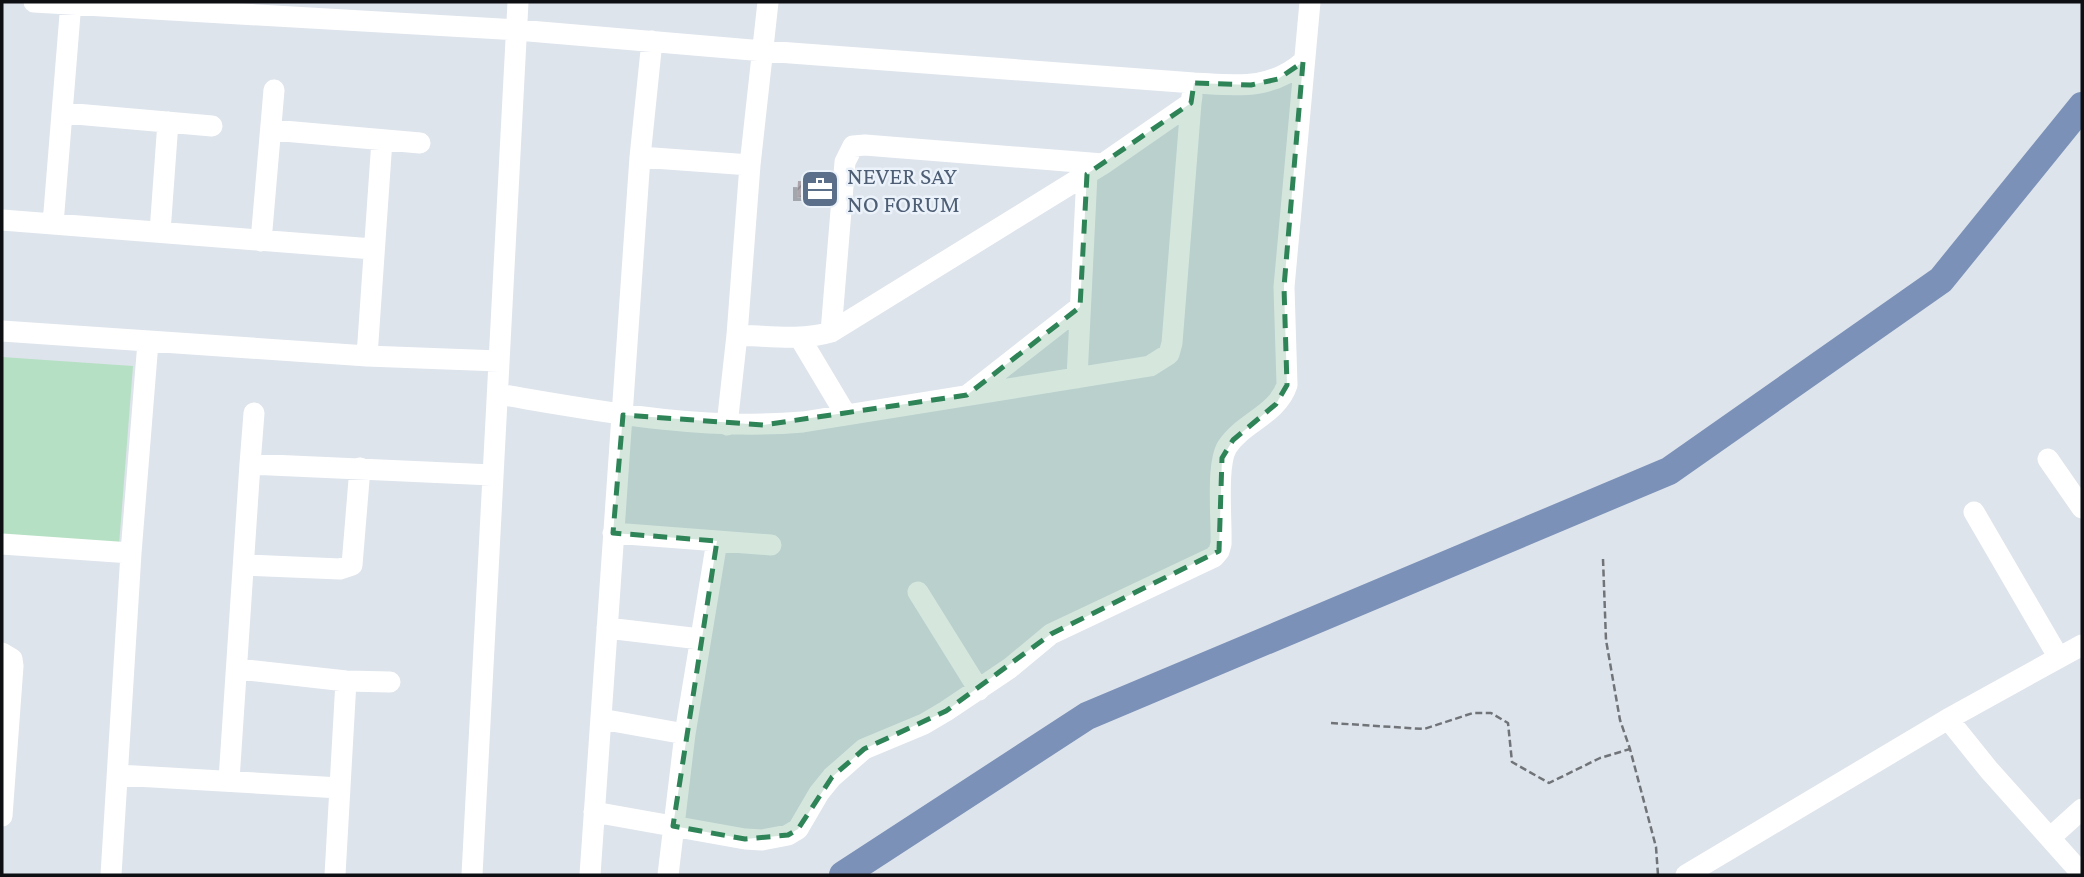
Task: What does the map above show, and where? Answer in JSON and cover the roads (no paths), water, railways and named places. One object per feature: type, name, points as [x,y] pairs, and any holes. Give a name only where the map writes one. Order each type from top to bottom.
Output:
[{"type":"street","points":[[34,2],[517,30],[1192,93],[1278,79],[1303,62]]},
{"type":"street","points":[[472,875],[518,2]]},
{"type":"street","points":[[727,425],[750,165],[768,2]]},
{"type":"street","points":[[594,812],[745,839],[762,840],[788,835],[798,829],[819,793],[832,777],[864,749],[924,724],[979,690],[1051,634],[1202,565],[1220,551],[1223,458],[1233,440],[1276,404],[1287,385],[1284,287],[1310,2]]},
{"type":"street","points":[[53,224],[71,3]]},
{"type":"street","points":[[590,875],[640,157],[652,41]]},
{"type":"street","points":[[261,242],[274,90]]},
{"type":"street","points":[[737,335],[800,338],[831,332],[1095,169],[1192,93]]},
{"type":"street","points":[[498,394],[623,415],[727,425],[789,423],[1150,366],[1169,354],[1172,343],[1192,93]]},
{"type":"street","points":[[64,113],[212,126]]},
{"type":"street","points":[[160,232],[168,122]]},
{"type":"street","points":[[272,130],[421,143]]},
{"type":"street","points":[[367,356],[382,140]]},
{"type":"street","points":[[831,332],[845,162],[853,146],[865,145],[1095,169]]},
{"type":"street","points":[[640,157],[750,165]]},
{"type":"street","points":[[1077,377],[1080,307],[1095,169]]},
{"type":"street","points":[[2,220],[373,249]]},
{"type":"street","points":[[967,395],[1080,307]]},
{"type":"street","points":[[2,331],[367,356],[499,361]]},
{"type":"street","points":[[800,338],[846,415]]},
{"type":"street","points":[[111,875],[131,552],[148,342]]},
{"type":"street","points":[[229,780],[254,412]]},
{"type":"street","points":[[2048,459],[2082,508]]},
{"type":"street","points":[[250,464],[492,475]]},
{"type":"street","points":[[245,565],[340,569],[352,565],[360,468]]},
{"type":"street","points":[[1974,512],[2059,658]]},
{"type":"street","points":[[613,533],[771,545]]},
{"type":"street","points":[[668,875],[685,734],[717,541]]},
{"type":"street","points":[[2,544],[131,552]]},
{"type":"street","points":[[918,592],[979,690]]},
{"type":"street","points":[[607,628],[700,639]]},
{"type":"street","points":[[1686,875],[1948,719],[2082,645]]},
{"type":"street","points":[[2,653],[12,659],[13,666],[2,816]]},
{"type":"street","points":[[238,669],[346,681],[390,682]]},
{"type":"street","points":[[335,875],[346,681]]},
{"type":"street","points":[[601,719],[685,734]]},
{"type":"street","points":[[1948,719],[1989,770],[2082,874]]},
{"type":"street","points":[[118,775],[340,788]]},
{"type":"street","points":[[2051,837],[2082,809]]},
{"type":"waterway","points":[[843,875],[1087,716],[1669,471],[1941,280],[2082,106]]},
{"type":"place","name":"NEVER SAY NO FORUM","points":[[820,189]]}]
